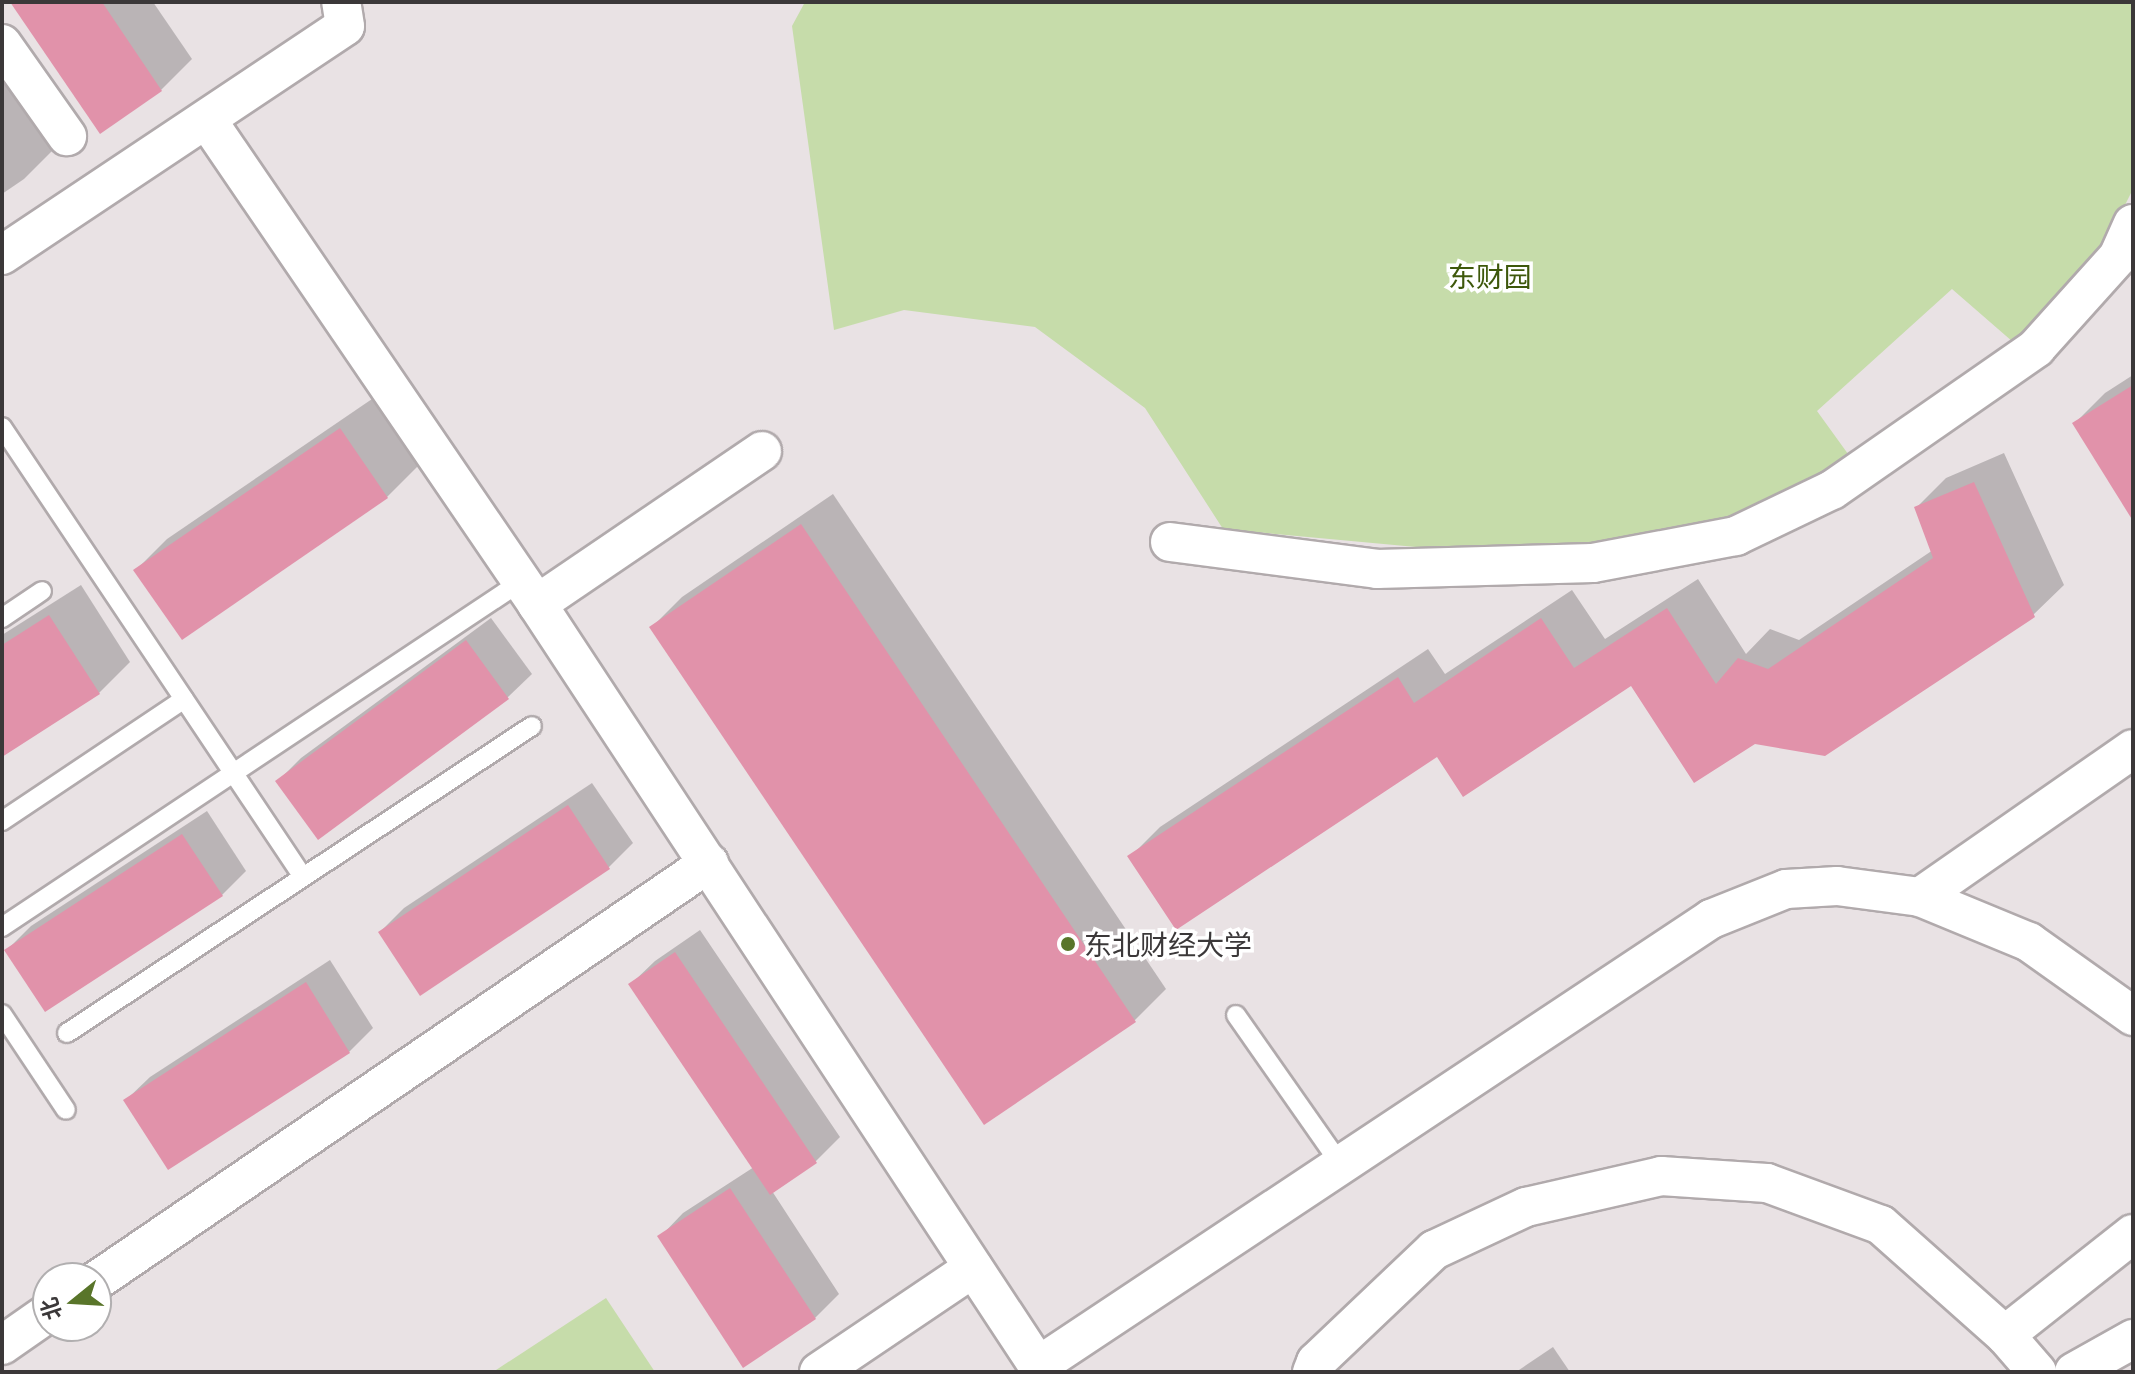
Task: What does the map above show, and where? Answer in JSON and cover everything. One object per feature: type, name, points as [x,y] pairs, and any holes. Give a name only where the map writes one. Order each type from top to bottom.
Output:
[{"type":"street","points":[[2,255],[345,26],[341,2]]},
{"type":"street","points":[[2,44],[67,136]]},
{"type":"street","points":[[207,120],[530,593],[1040,1369],[1711,919],[1786,889],[1837,886],[1920,897],[2029,942],[2133,1016]]},
{"type":"street","points":[[1170,542],[1377,569],[1593,563],[1736,536],[1832,490],[2036,348],[2118,257],[2133,224]]},
{"type":"street","points":[[530,593],[762,451]]},
{"type":"street","points":[[1920,897],[2133,749]]},
{"type":"street","points":[[112,1270],[709,863]]},
{"type":"street","points":[[1312,1372],[1316,1362],[1434,1250],[1526,1207],[1661,1176],[1767,1183],[1881,1225],[2005,1335],[2037,1372]]},
{"type":"street","points":[[2005,1335],[2133,1234]]},
{"type":"street","points":[[819,1372],[973,1268]]},
{"type":"street","points":[[2,1345],[32,1324]]},
{"type":"street","points":[[2074,1372],[2133,1339]]},
{"type":"lane","points":[[2,427],[303,877]]},
{"type":"lane","points":[[2,618],[42,591]]},
{"type":"lane","points":[[2,927],[234,774],[530,593]]},
{"type":"lane","points":[[2,821],[184,699]]},
{"type":"lane","points":[[67,1033],[532,726]]},
{"type":"lane","points":[[2,1014],[66,1110]]},
{"type":"lane","points":[[1236,1015],[1341,1165]]},
{"type":"green space","name":"东财园","points":[[805,2],[2133,2],[2133,189],[2100,255],[2013,342],[1952,289],[1817,411],[1856,465],[1770,506],[1663,537],[1470,552],[1223,529],[1145,408],[1035,327],[904,310],[834,330],[792,26]]},
{"type":"green space","points":[[606,1298],[655,1372],[493,1372]]},
{"type":"building","points":[[10,2],[102,2],[162,91],[100,134]]},
{"type":"building","points":[[2133,385],[2133,521],[2072,423]]},
{"type":"building","points":[[340,428],[388,498],[182,640],[133,570]]},
{"type":"building","points":[[1974,482],[2035,617],[1825,756],[1755,744],[1694,783],[1631,686],[1463,797],[1437,757],[1176,930],[1127,856],[1398,677],[1414,703],[1541,618],[1574,668],[1667,608],[1716,684],[1738,658],[1768,669],[1933,558],[1914,507]]},
{"type":"building","points":[[801,524],[1136,1022],[984,1125],[649,627]]},
{"type":"building","points":[[49,615],[100,694],[2,757],[2,645]]},
{"type":"building","points":[[466,640],[509,699],[318,840],[275,781]]},
{"type":"building","points":[[568,805],[610,869],[420,996],[378,932]]},
{"type":"building","points":[[182,834],[223,896],[45,1012],[4,950]]},
{"type":"building","points":[[675,952],[817,1163],[770,1195],[628,984]]},
{"type":"building","points":[[306,982],[350,1053],[168,1170],[123,1100]]},
{"type":"building","points":[[730,1188],[816,1319],[743,1368],[657,1236]]},
{"type":"place","name":"东北财经大学","points":[[1068,944]]}]
